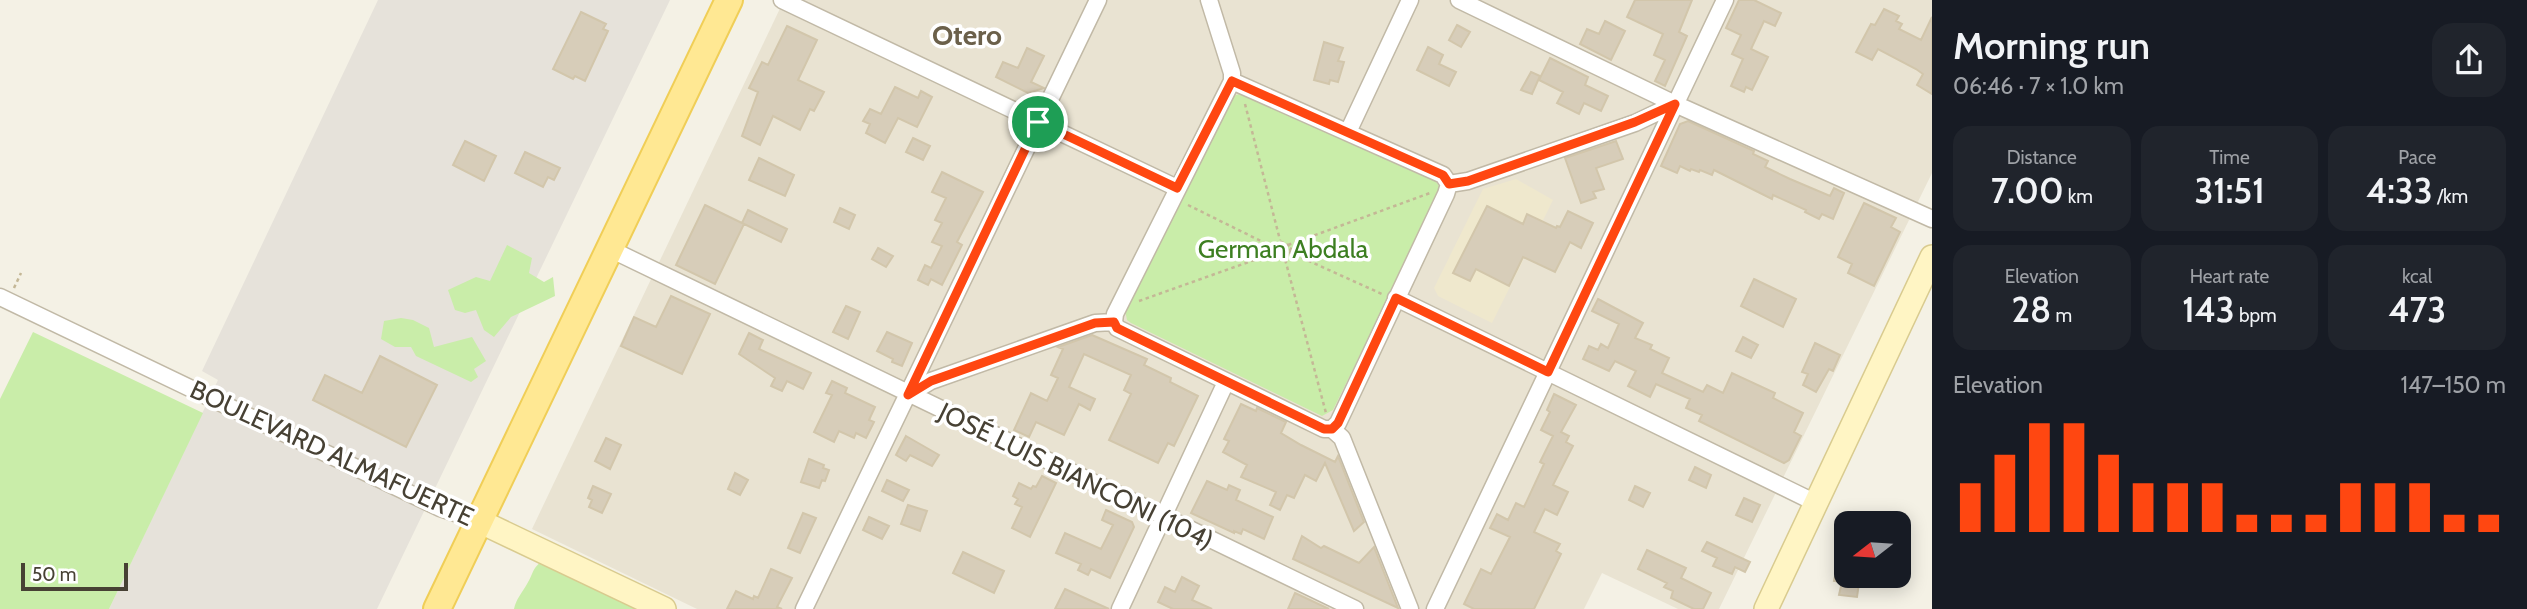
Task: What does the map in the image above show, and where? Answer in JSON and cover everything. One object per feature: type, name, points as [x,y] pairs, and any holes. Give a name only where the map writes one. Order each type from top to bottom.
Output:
[{"type":"main road","points":[[436,609],[729,0]]},
{"type":"main road","points":[[1766,609],[1932,257]]},
{"type":"main road","name":"BOULEVARD ALMAFUERTE","points":[[479,521],[664,609]]},
{"type":"street","points":[[782,0],[1038,122],[1179,195]]},
{"type":"street","points":[[804,609],[1098,0]]},
{"type":"street","points":[[1209,0],[1232,73],[1232,81],[1179,195],[1115,314],[1114,322],[1117,328],[1226,383],[1324,429],[1332,429],[1342,438],[1410,609]]},
{"type":"street","points":[[1348,132],[1409,0]]},
{"type":"street","points":[[1459,0],[1675,104],[1932,219]]},
{"type":"street","points":[[1435,609],[1724,0]]},
{"type":"street","points":[[1232,81],[1443,175],[1449,184]]},
{"type":"street","points":[[1449,184],[1468,181],[1635,122],[1675,104]]},
{"type":"street","points":[[1332,429],[1338,423],[1449,184]]},
{"type":"street","name":"JOSÉ LUIS BIANCONI (104)","points":[[610,250],[1354,609]]},
{"type":"street","name":"BOULEVARD ALMAFUERTE","points":[[0,297],[440,508],[479,521]]},
{"type":"street","points":[[1396,298],[1816,503]]},
{"type":"street","points":[[908,395],[931,381],[1095,323],[1114,322]]},
{"type":"street","points":[[1120,609],[1226,383]]},
{"type":"path","points":[[1232,81],[1242,93],[1280,241],[1292,247],[1285,259],[1324,414],[1332,429]]},
{"type":"path","points":[[1288,245],[1449,184]]},
{"type":"path","points":[[1179,195],[1275,248]]},
{"type":"path","points":[[1274,253],[1280,241]]},
{"type":"path","points":[[1289,252],[1388,297],[1396,298]]},
{"type":"path","points":[[1129,305],[1274,253],[1285,259]]},
{"type":"path","points":[[1324,414],[1331,410]]},
{"type":"shaded area","points":[[378,0],[670,0],[377,609],[109,609],[218,380],[202,371]]},
{"type":"shaded area","points":[[784,0],[1932,0],[1932,173],[1719,609],[1678,609],[1602,573],[1584,609],[697,609],[532,529]]},
{"type":"shaded area","points":[[1516,179],[1553,200],[1492,323],[1438,296],[1434,288],[1483,189]]},
{"type":"green space","name":"German Abdala","points":[[1242,93],[1434,179],[1439,186],[1438,196],[1333,410],[1322,416],[1127,320],[1125,310],[1231,97]]},
{"type":"green space","points":[[507,245],[532,258],[529,273],[544,282],[553,277],[555,296],[511,317],[494,337],[484,330],[476,310],[465,313],[455,310],[448,290],[476,277],[490,281]]},
{"type":"green space","points":[[401,318],[413,320],[429,328],[434,347],[472,337],[486,361],[474,369],[478,377],[471,382],[416,356],[411,347],[395,347],[381,339],[384,321]]},
{"type":"green space","points":[[33,332],[203,413],[109,609],[0,609],[0,399]]},
{"type":"green space","points":[[542,561],[648,609],[514,609],[534,569]]},
{"type":"building","points":[[1635,0],[1692,0],[1679,32],[1687,36],[1665,86],[1655,81],[1665,60],[1654,55],[1663,34],[1627,17]]},
{"type":"building","points":[[1739,0],[1754,0],[1781,13],[1775,26],[1764,21],[1751,49],[1768,57],[1752,90],[1746,87],[1744,92],[1731,86],[1743,59],[1732,54],[1741,35],[1726,28]]},
{"type":"building","points":[[1884,9],[1899,16],[1896,21],[1902,24],[1899,29],[1921,40],[1932,17],[1932,94],[1917,85],[1923,74],[1916,69],[1878,49],[1872,60],[1856,52],[1871,24],[1875,25]]},
{"type":"building","points":[[581,12],[606,24],[603,29],[608,31],[585,81],[575,76],[573,79],[553,69]]},
{"type":"building","points":[[1605,21],[1625,31],[1611,60],[1580,44],[1587,29],[1599,34]]},
{"type":"building","points":[[1457,25],[1470,32],[1461,47],[1449,40]]},
{"type":"building","points":[[787,26],[817,40],[798,80],[824,92],[814,111],[810,109],[800,130],[773,116],[760,145],[742,136],[758,92],[749,88],[762,62],[768,65]]},
{"type":"building","points":[[1324,42],[1343,48],[1338,61],[1344,62],[1338,82],[1330,80],[1329,84],[1314,80]]},
{"type":"building","points":[[1428,47],[1443,55],[1439,64],[1456,72],[1449,86],[1417,70]]},
{"type":"building","points":[[1027,48],[1044,56],[1031,82],[1044,88],[1028,93],[996,77],[1003,62],[1018,68]]},
{"type":"building","points":[[1550,58],[1588,77],[1585,85],[1608,96],[1601,111],[1584,103],[1579,114],[1557,103],[1563,92],[1539,80]]},
{"type":"building","points":[[1531,72],[1540,76],[1532,94],[1521,90]]},
{"type":"building","points":[[895,87],[918,98],[921,91],[932,97],[917,127],[898,118],[885,143],[866,133],[870,124],[863,121],[870,109],[881,114]]},
{"type":"building","points":[[1688,121],[1754,151],[1753,154],[1768,161],[1765,167],[1790,179],[1830,196],[1834,188],[1844,193],[1833,219],[1822,214],[1819,219],[1805,212],[1806,210],[1773,195],[1772,199],[1714,170],[1712,175],[1700,170],[1690,171],[1680,166],[1677,173],[1661,166],[1680,124]]},
{"type":"building","points":[[913,138],[930,146],[923,160],[906,152]]},
{"type":"building","points":[[465,141],[496,156],[484,181],[453,165]]},
{"type":"building","points":[[1616,141],[1623,159],[1596,168],[1604,189],[1593,192],[1596,198],[1581,203],[1565,158]]},
{"type":"building","points":[[525,152],[560,168],[554,180],[548,177],[543,187],[515,173]]},
{"type":"building","points":[[759,158],[794,175],[785,196],[749,180]]},
{"type":"building","points":[[942,172],[983,192],[957,242],[962,245],[942,285],[931,279],[928,285],[918,280],[925,265],[931,268],[942,246],[932,242],[942,223],[935,220],[946,198],[932,192]]},
{"type":"building","points":[[1864,203],[1896,218],[1891,227],[1900,232],[1874,286],[1848,273],[1852,264],[1838,257]]},
{"type":"building","points":[[705,205],[744,224],[715,284],[676,265]]},
{"type":"building","points":[[1487,206],[1523,224],[1527,214],[1556,228],[1560,227],[1568,211],[1593,223],[1581,248],[1570,242],[1555,272],[1523,257],[1509,286],[1476,269],[1470,281],[1453,273]]},
{"type":"building","points":[[840,208],[855,215],[849,229],[834,222]]},
{"type":"building","points":[[748,210],[787,229],[781,242],[742,223]]},
{"type":"building","points":[[878,248],[893,256],[886,267],[872,259]]},
{"type":"building","points":[[1754,279],[1796,299],[1783,327],[1741,306]]},
{"type":"building","points":[[671,296],[710,314],[682,374],[621,346],[634,317],[656,327]]},
{"type":"building","points":[[1598,299],[1643,323],[1635,338],[1652,345],[1650,349],[1669,358],[1662,373],[1703,392],[1707,385],[1723,393],[1732,373],[1775,393],[1773,398],[1803,413],[1794,432],[1801,436],[1789,460],[1784,463],[1699,421],[1702,415],[1686,408],[1690,399],[1656,384],[1650,397],[1628,386],[1636,371],[1615,361],[1609,371],[1583,359],[1589,346],[1598,350],[1601,344],[1608,348],[1619,324],[1592,311]]},
{"type":"building","points":[[846,306],[860,312],[848,339],[833,332]]},
{"type":"building","points":[[887,332],[912,343],[902,366],[877,351]]},
{"type":"building","points":[[749,333],[763,340],[759,349],[811,373],[803,389],[787,381],[782,391],[771,386],[775,378],[739,354]]},
{"type":"building","points":[[1092,335],[1147,359],[1144,365],[1171,378],[1170,382],[1198,396],[1174,446],[1168,443],[1158,463],[1109,440],[1131,394],[1124,390],[1131,375],[1084,354],[1069,387],[1095,399],[1090,410],[1079,404],[1064,435],[1036,422],[1029,437],[1014,430],[1031,393],[1047,401],[1058,378],[1051,375],[1063,349],[1058,347]]},
{"type":"building","points":[[1743,337],[1758,345],[1751,358],[1736,351]]},
{"type":"building","points":[[1815,343],[1840,355],[1833,371],[1829,369],[1816,392],[1803,385],[1808,374],[1802,372]]},
{"type":"building","points":[[380,356],[437,385],[406,447],[313,400],[325,375],[362,393]]},
{"type":"building","points":[[832,381],[847,388],[845,393],[875,407],[869,420],[874,422],[866,438],[856,433],[854,438],[839,431],[834,442],[814,432],[832,395],[826,393]]},
{"type":"building","points":[[1554,394],[1576,405],[1561,432],[1569,436],[1566,442],[1573,446],[1553,485],[1568,492],[1557,515],[1545,509],[1534,532],[1560,544],[1556,551],[1561,554],[1534,609],[1474,609],[1464,604],[1481,569],[1491,574],[1510,537],[1490,528],[1497,514],[1508,520],[1516,503],[1524,507],[1544,464],[1540,462],[1553,436],[1541,430],[1550,412],[1547,410]]},
{"type":"building","points":[[1241,404],[1256,411],[1257,408],[1286,422],[1281,433],[1301,445],[1335,462],[1338,456],[1364,522],[1354,531],[1325,463],[1316,481],[1305,475],[1294,498],[1287,495],[1280,510],[1270,505],[1276,492],[1241,477],[1247,465],[1223,452],[1229,441],[1224,439]]},
{"type":"building","points":[[906,436],[939,455],[932,466],[910,455],[906,461],[896,455]]},
{"type":"building","points":[[606,438],[621,445],[610,469],[595,461]]},
{"type":"building","points":[[809,459],[829,470],[819,488],[801,482]]},
{"type":"building","points":[[1695,467],[1711,475],[1706,488],[1689,480]]},
{"type":"building","points":[[735,473],[748,480],[740,495],[728,489]]},
{"type":"building","points":[[1042,476],[1056,483],[1030,537],[1012,528],[1022,507],[1015,504],[1018,499],[1013,496],[1019,483],[1031,489],[1036,487]]},
{"type":"building","points":[[887,480],[909,490],[903,501],[882,491]]},
{"type":"building","points":[[1207,481],[1227,490],[1229,485],[1240,490],[1236,500],[1273,517],[1264,539],[1243,529],[1241,534],[1234,533],[1191,513]]},
{"type":"building","points":[[593,486],[611,494],[602,513],[589,507],[592,500],[588,498]]},
{"type":"building","points":[[1635,486],[1650,493],[1643,507],[1629,500]]},
{"type":"building","points":[[1744,498],[1760,505],[1752,522],[1736,515]]},
{"type":"building","points":[[908,505],[927,511],[920,531],[901,524]]},
{"type":"building","points":[[1106,510],[1132,522],[1134,527],[1110,578],[1091,569],[1088,575],[1078,570],[1081,564],[1056,553],[1065,533],[1101,549],[1113,525],[1102,520]]},
{"type":"building","points":[[803,513],[816,518],[800,553],[788,548]]},
{"type":"building","points":[[869,517],[889,526],[882,539],[863,530]]},
{"type":"building","points":[[1302,536],[1321,548],[1324,546],[1359,563],[1374,547],[1398,608],[1293,559]]},
{"type":"building","points":[[1707,542],[1750,562],[1745,572],[1735,567],[1732,574],[1713,566],[1717,558],[1702,551]]},
{"type":"building","points":[[1647,550],[1686,568],[1681,578],[1711,593],[1703,609],[1694,609],[1671,598],[1673,591],[1664,587],[1667,583],[1638,569]]},
{"type":"building","points":[[963,552],[1004,571],[994,593],[953,573]]},
{"type":"building","points":[[771,569],[792,578],[777,607],[782,609],[727,609],[736,591],[753,599],[754,596],[758,598]]},
{"type":"building","points":[[1182,577],[1199,586],[1192,600],[1212,609],[1173,609],[1158,602],[1165,587],[1175,592]]},
{"type":"building","points":[[1841,588],[1858,588],[1857,597],[1839,595]]},
{"type":"building","points":[[1065,589],[1109,609],[1055,609]]},
{"type":"building","points":[[1295,593],[1329,609],[1288,609]]},
{"type":"district","name":"Otero","points":[[967,35]]},
{"type":"route","points":[[1232,81],[1443,175],[1449,184],[1468,181],[1635,122],[1675,104],[1548,372],[1396,298],[1338,423],[1332,429],[1324,429],[1226,383],[1117,328],[1114,322],[1095,323],[931,381],[908,395],[1038,122],[1177,188],[1232,81]]}]
